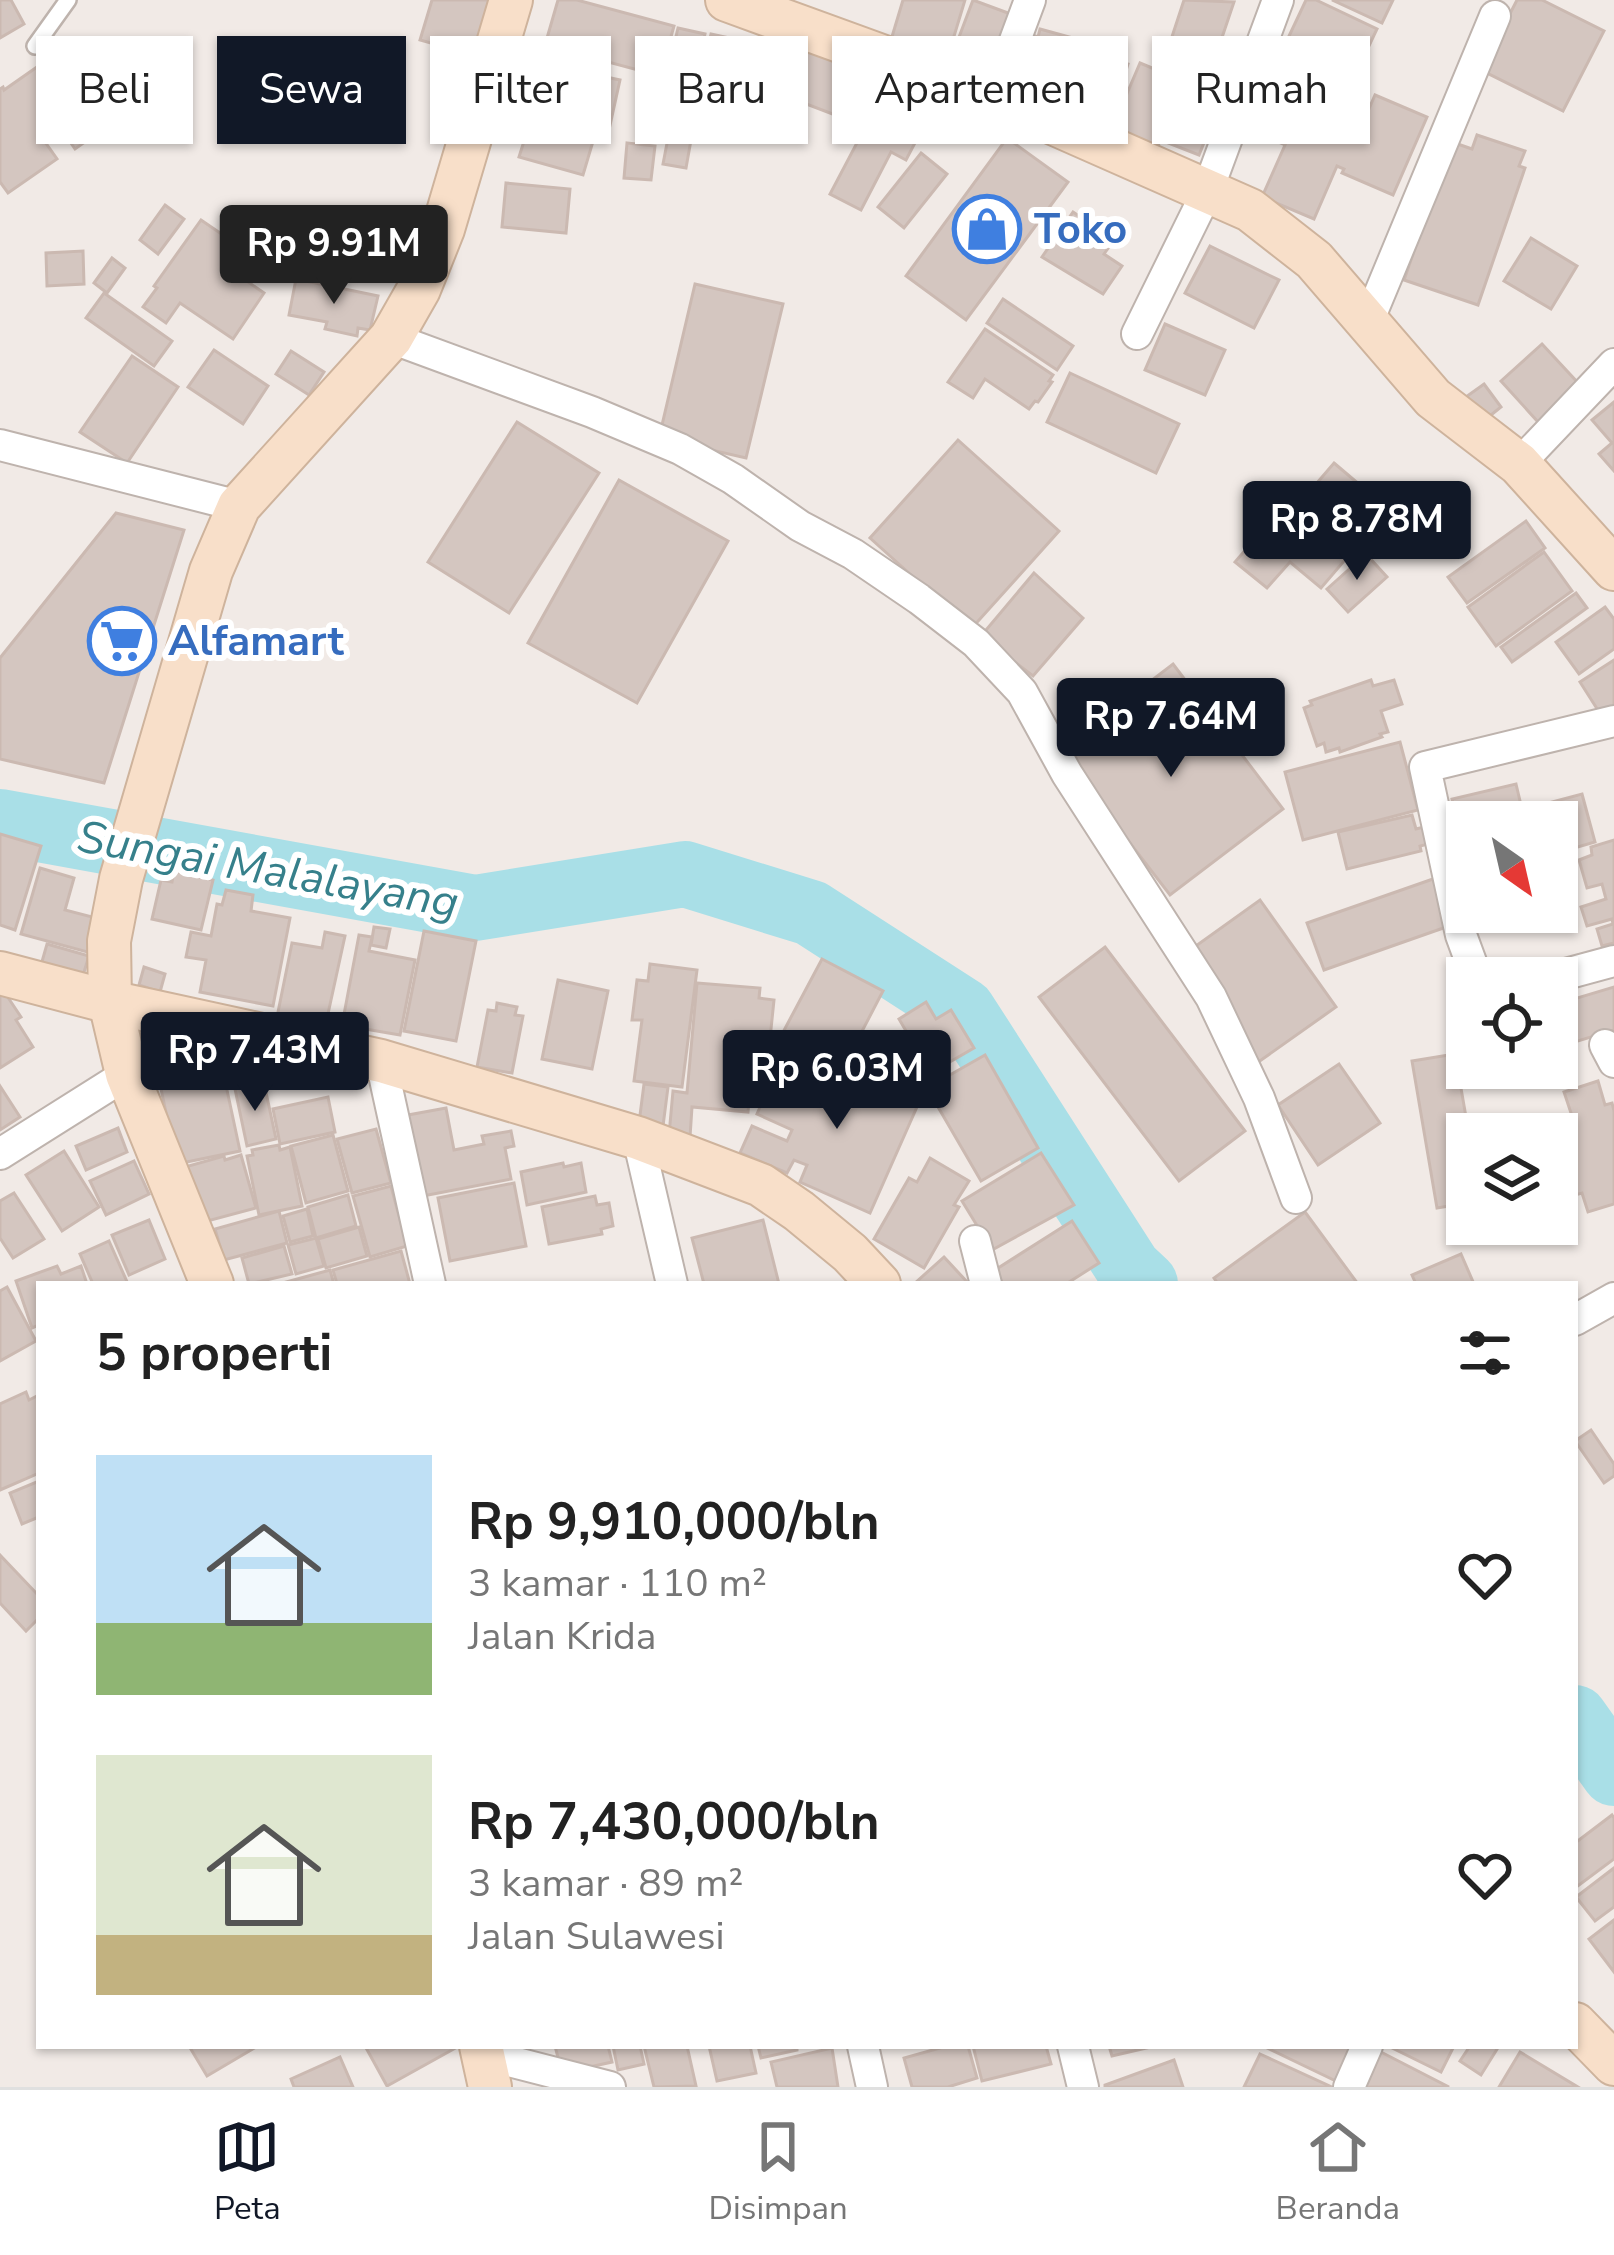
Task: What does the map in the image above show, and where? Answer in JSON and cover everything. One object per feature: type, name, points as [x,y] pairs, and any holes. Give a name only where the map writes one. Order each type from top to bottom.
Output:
[{"type":"street","points":[[211,1281],[127,1074],[110,1002],[109,941],[122,879],[211,571],[239,506],[391,338],[419,290],[511,0]]},
{"type":"street","points":[[727,0],[785,10],[847,36]]},
{"type":"street","points":[[1017,36],[1030,0]]},
{"type":"street","points":[[1137,334],[1207,192],[1278,0]]},
{"type":"street","points":[[1367,324],[1496,16]]},
{"type":"street","points":[[1099,144],[1250,210],[1314,260],[1433,398],[1519,464],[1614,569]]},
{"type":"street","points":[[391,338],[680,449],[800,526],[854,554],[976,644],[1022,692],[1067,774],[1211,998],[1259,1098],[1296,1198]]},
{"type":"street","points":[[1519,464],[1614,364]]},
{"type":"street","points":[[0,445],[239,506]]},
{"type":"street","points":[[1469,957],[1425,766],[1614,721]]},
{"type":"street","points":[[1578,971],[1614,961]]},
{"type":"street","points":[[0,973],[110,1002],[381,1060],[638,1138],[761,1185],[850,1253],[876,1281]]},
{"type":"street","points":[[381,1060],[429,1281]]},
{"type":"street","points":[[0,1154],[127,1074]]},
{"type":"street","points":[[638,1138],[672,1281]]},
{"type":"street","points":[[975,1241],[985,1281]]},
{"type":"street","points":[[1578,1318],[1614,1298]]},
{"type":"street","points":[[1578,2027],[1614,2064]]},
{"type":"street","points":[[864,2049],[872,2087]]},
{"type":"street","points":[[1074,2049],[1083,2087]]},
{"type":"street","points":[[1349,2087],[1366,2049]]},
{"type":"street","points":[[486,2072],[610,2087]]},
{"type":"lane","points":[[35,46],[68,0]]},
{"type":"building","points":[[0,0],[11,0],[24,24],[0,38]]},
{"type":"building","points":[[432,0],[494,0],[483,36],[420,40]]},
{"type":"building","points":[[558,0],[577,0],[674,26],[671,36],[635,36],[635,69],[611,63],[611,36],[548,36]]},
{"type":"building","points":[[903,0],[965,0],[954,36],[892,36]]},
{"type":"building","points":[[973,0],[1016,16],[1008,36],[959,36]]},
{"type":"building","points":[[1184,0],[1234,2],[1222,36],[1172,36]]},
{"type":"building","points":[[1306,0],[1316,0],[1377,29],[1370,44],[1370,36],[1289,36]]},
{"type":"building","points":[[1332,0],[1393,0],[1382,23]]},
{"type":"building","points":[[1517,0],[1542,0],[1604,31],[1563,111],[1481,70]]},
{"type":"building","points":[[678,28],[705,34],[705,36],[676,36]]},
{"type":"building","points":[[1040,29],[1066,36],[1038,36]]},
{"type":"building","points":[[808,49],[832,59],[832,114],[808,105]]},
{"type":"building","points":[[1140,63],[1152,68],[1152,144],[1159,144],[1157,148],[1128,136],[1128,91]]},
{"type":"building","points":[[36,68],[36,144],[46,144],[57,159],[8,193],[0,182],[0,89]]},
{"type":"building","points":[[611,78],[620,80],[611,121]]},
{"type":"building","points":[[1375,95],[1427,117],[1393,195],[1342,173],[1344,169],[1337,166],[1314,219],[1262,197],[1283,144],[1370,144],[1370,106]]},
{"type":"building","points":[[1477,135],[1525,151],[1519,166],[1525,168],[1478,305],[1404,280],[1452,142],[1472,149]]},
{"type":"building","points":[[627,143],[655,146],[651,180],[624,178]]},
{"type":"building","points":[[523,144],[592,144],[583,175],[519,157]]},
{"type":"building","points":[[667,144],[690,144],[686,168],[663,164]]},
{"type":"building","points":[[856,144],[914,144],[906,160],[891,152],[861,210],[830,194]]},
{"type":"building","name":"Toko","points":[[1003,144],[1015,144],[1068,182],[966,320],[906,276]]},
{"type":"building","points":[[1171,144],[1203,144],[1199,155]]},
{"type":"building","points":[[921,153],[947,174],[904,228],[878,207]]},
{"type":"building","points":[[506,183],[570,189],[566,233],[502,227]]},
{"type":"building","points":[[165,205],[184,219],[158,254],[140,240]]},
{"type":"building","points":[[1073,212],[1106,234],[1101,242],[1109,247],[1104,254],[1122,266],[1103,294],[1042,257]]},
{"type":"building","points":[[201,220],[220,233],[229,220],[262,241],[238,275],[264,293],[233,339],[180,303],[166,323],[143,307]]},
{"type":"building","points":[[1531,238],[1577,266],[1551,309],[1504,281]]},
{"type":"building","points":[[1210,246],[1279,280],[1254,328],[1185,293]]},
{"type":"building","points":[[83,251],[84,284],[47,286],[46,253]]},
{"type":"building","points":[[112,258],[125,268],[107,293],[94,283]]},
{"type":"building","points":[[296,279],[378,296],[370,330],[358,328],[357,336],[325,329],[327,322],[289,315]]},
{"type":"building","points":[[695,284],[783,304],[746,458],[659,438]]},
{"type":"building","points":[[104,293],[172,341],[154,366],[86,318]]},
{"type":"building","points":[[1003,299],[1073,346],[1057,370],[987,323]]},
{"type":"building","points":[[1165,324],[1225,350],[1205,395],[1145,370]]},
{"type":"building","points":[[985,329],[1053,375],[1029,409],[985,379],[973,398],[948,382]]},
{"type":"building","points":[[1542,344],[1580,385],[1539,423],[1501,381]]},
{"type":"building","points":[[214,350],[268,386],[243,424],[188,387]]},
{"type":"building","points":[[291,351],[324,372],[309,395],[276,374]]},
{"type":"building","points":[[132,356],[178,387],[127,463],[80,432]]},
{"type":"building","points":[[1070,373],[1179,424],[1156,473],[1047,422]]},
{"type":"building","points":[[1484,384],[1501,407],[1481,423],[1463,399]]},
{"type":"building","points":[[1614,402],[1614,471],[1599,454],[1612,443],[1592,420]]},
{"type":"building","points":[[517,422],[599,473],[509,613],[428,562]]},
{"type":"building","points":[[958,440],[1059,531],[971,629],[870,538]]},
{"type":"building","points":[[1334,463],[1380,502],[1347,540],[1356,547],[1321,588],[1290,562],[1267,588],[1235,562],[1290,498],[1298,505]]},
{"type":"building","points":[[619,480],[728,541],[637,703],[528,643]]},
{"type":"building","points":[[116,513],[184,530],[104,783],[0,759],[0,658]]},
{"type":"building","points":[[1526,521],[1545,548],[1467,603],[1448,577]]},
{"type":"building","points":[[1544,552],[1572,591],[1496,646],[1468,607]]},
{"type":"building","points":[[1366,554],[1387,577],[1348,612],[1327,589]]},
{"type":"building","points":[[1034,573],[1083,618],[1033,676],[981,636]]},
{"type":"building","points":[[1576,593],[1587,608],[1512,662],[1501,647]]},
{"type":"building","points":[[1605,607],[1614,619],[1614,649],[1579,674],[1556,642]]},
{"type":"building","points":[[1614,660],[1614,707],[1601,715],[1580,682]]},
{"type":"building","points":[[1173,664],[1283,809],[1170,895],[1059,751]]},
{"type":"building","points":[[1371,680],[1373,686],[1394,680],[1402,704],[1381,711],[1388,732],[1340,752],[1339,748],[1326,752],[1324,743],[1317,746],[1304,708],[1312,705],[1310,701]]},
{"type":"building","points":[[1400,742],[1418,810],[1303,840],[1285,772]]},
{"type":"building","points":[[1516,784],[1520,801],[1452,801]]},
{"type":"building","points":[[1582,794],[1595,842],[1578,847],[1578,801],[1556,801]]},
{"type":"building","points":[[1412,815],[1416,829],[1428,826],[1432,843],[1420,846],[1421,851],[1347,869],[1338,832]]},
{"type":"building","points":[[0,834],[41,846],[15,930],[0,925]]},
{"type":"building","points":[[1614,840],[1614,943],[1602,946],[1597,929],[1613,924],[1612,919],[1587,926],[1581,907],[1606,899],[1602,884],[1587,888],[1579,860],[1592,855],[1591,847]]},
{"type":"building","points":[[40,868],[74,878],[65,910],[100,919],[91,953],[21,934]]},
{"type":"building","points":[[174,871],[213,880],[201,930],[152,919],[161,880],[172,882]]},
{"type":"building","points":[[1433,879],[1446,917],[1446,927],[1324,970],[1307,923]]},
{"type":"building","points":[[226,890],[253,895],[251,911],[290,918],[273,1006],[200,992],[206,960],[186,957],[191,932],[211,936],[217,904],[222,905]]},
{"type":"building","points":[[1260,900],[1336,1007],[1247,1070],[1172,963]]},
{"type":"building","points":[[374,927],[390,929],[386,948],[371,945]]},
{"type":"building","points":[[424,931],[476,941],[456,1041],[404,1031]]},
{"type":"building","points":[[325,932],[345,936],[324,1032],[276,1022],[292,943],[322,948]]},
{"type":"building","points":[[359,935],[372,937],[369,951],[415,960],[400,1035],[342,1025]]},
{"type":"building","points":[[47,944],[89,956],[80,985],[39,972]]},
{"type":"building","points":[[1105,947],[1245,1131],[1179,1181],[1039,997]]},
{"type":"building","points":[[822,959],[883,991],[835,1083],[773,1051]]},
{"type":"building","points":[[650,964],[697,970],[682,1087],[634,1081],[642,1020],[632,1020],[637,980],[648,981]]},
{"type":"building","points":[[144,967],[165,974],[160,992],[139,985]]},
{"type":"building","points":[[558,980],[608,991],[592,1069],[542,1059]]},
{"type":"building","points":[[697,983],[760,988],[759,998],[774,1000],[768,1058],[753,1056],[748,1112],[692,1107],[690,1137],[669,1135],[673,1091],[687,1093]]},
{"type":"building","points":[[1614,987],[1614,1030],[1578,1041],[1578,998]]},
{"type":"building","points":[[3,990],[33,1047],[0,1068],[0,992]]},
{"type":"building","points":[[926,1002],[936,1019],[951,1010],[974,1048],[922,1078],[900,1041],[909,1036],[899,1019]]},
{"type":"building","points":[[497,1003],[517,1007],[515,1015],[523,1016],[512,1073],[477,1067],[488,1010],[496,1011]]},
{"type":"building","points":[[985,1055],[1038,1148],[981,1181],[927,1088]]},
{"type":"building","points":[[1446,1055],[1446,1089],[1461,1089],[1465,1113],[1446,1113],[1446,1206],[1437,1208],[1412,1061]]},
{"type":"building","points":[[855,1061],[924,1091],[870,1213],[800,1182],[807,1165],[794,1160],[787,1173],[740,1153],[752,1126],[787,1141],[792,1130],[757,1114],[776,1071],[838,1098]]},
{"type":"building","points":[[1339,1064],[1380,1123],[1318,1165],[1278,1105]]},
{"type":"building","points":[[224,1076],[240,1151],[177,1164],[161,1089]]},
{"type":"building","points":[[1598,1081],[1605,1105],[1612,1103],[1614,1111],[1614,1204],[1588,1212],[1582,1193],[1578,1194],[1578,1113],[1571,1113],[1564,1092]]},
{"type":"building","points":[[264,1083],[276,1139],[247,1146],[235,1089]]},
{"type":"building","points":[[644,1084],[668,1087],[663,1126],[639,1123]]},
{"type":"building","points":[[0,1086],[20,1117],[0,1130]]},
{"type":"building","points":[[328,1097],[335,1132],[280,1144],[273,1109]]},
{"type":"building","points":[[446,1108],[454,1150],[484,1144],[482,1136],[511,1131],[514,1146],[505,1148],[511,1179],[423,1196],[408,1115]]},
{"type":"building","points":[[118,1128],[127,1152],[86,1170],[76,1146]]},
{"type":"building","points":[[376,1129],[391,1183],[352,1193],[337,1139]]},
{"type":"building","points":[[333,1135],[348,1191],[306,1203],[291,1146]]},
{"type":"building","points":[[279,1145],[280,1150],[290,1147],[302,1206],[259,1215],[247,1156],[253,1155],[252,1150]]},
{"type":"building","points":[[64,1151],[99,1207],[62,1231],[26,1175]]},
{"type":"building","points":[[1041,1153],[1074,1205],[992,1250],[962,1201]]},
{"type":"building","points":[[241,1155],[256,1208],[200,1223],[185,1167]]},
{"type":"building","points":[[930,1158],[969,1181],[924,1268],[874,1239],[909,1178],[917,1182]]},
{"type":"building","points":[[134,1161],[149,1194],[106,1215],[90,1181]]},
{"type":"building","points":[[563,1163],[564,1167],[581,1163],[586,1192],[527,1205],[521,1172]]},
{"type":"building","points":[[514,1183],[526,1246],[450,1261],[438,1198]]},
{"type":"building","points":[[391,1186],[407,1246],[370,1257],[353,1196]]},
{"type":"building","points":[[14,1193],[44,1239],[13,1258],[0,1238],[0,1201]]},
{"type":"building","points":[[348,1195],[356,1226],[316,1238],[308,1207]]},
{"type":"building","points":[[595,1196],[597,1205],[609,1203],[613,1226],[601,1229],[602,1234],[549,1244],[542,1207]]},
{"type":"building","points":[[307,1209],[313,1236],[290,1242],[283,1216]]},
{"type":"building","points":[[279,1211],[287,1243],[224,1260],[215,1229]]},
{"type":"building","points":[[1305,1212],[1356,1281],[1216,1281]]},
{"type":"building","points":[[149,1220],[165,1259],[129,1275],[112,1235]]},
{"type":"building","points":[[763,1220],[778,1281],[703,1281],[692,1238]]},
{"type":"building","points":[[1072,1221],[1099,1263],[1071,1281],[1001,1281],[995,1270]]},
{"type":"building","points":[[359,1227],[367,1256],[326,1268],[318,1239]]},
{"type":"building","points":[[316,1238],[324,1266],[296,1274],[288,1245]]},
{"type":"building","points":[[109,1241],[127,1281],[92,1281],[80,1254]]},
{"type":"building","points":[[284,1246],[292,1274],[248,1281],[242,1258]]},
{"type":"building","points":[[401,1251],[409,1281],[336,1281],[333,1270]]},
{"type":"building","points":[[1461,1254],[1473,1281],[1415,1281],[1412,1275]]},
{"type":"building","points":[[944,1257],[966,1281],[917,1281]]},
{"type":"building","points":[[57,1266],[61,1274],[81,1266],[86,1281],[36,1281],[36,1326],[32,1328],[16,1281]]},
{"type":"building","points":[[330,1270],[333,1281],[290,1281]]},
{"type":"building","points":[[7,1287],[36,1341],[0,1361],[0,1291]]},
{"type":"building","points":[[26,1392],[29,1400],[36,1396],[36,1474],[0,1490],[0,1404]]},
{"type":"building","points":[[1591,1430],[1614,1464],[1614,1476],[1604,1483],[1578,1439]]},
{"type":"building","points":[[36,1482],[36,1518],[22,1524],[10,1493]]},
{"type":"building","points":[[0,1555],[36,1593],[36,1621],[26,1631],[0,1603]]},
{"type":"building","points":[[1612,1815],[1614,1859],[1578,1886],[1578,1841]]},
{"type":"building","points":[[1614,1868],[1614,1907],[1595,1921],[1578,1895]]},
{"type":"building","points":[[1614,1920],[1614,1972],[1589,1939]]},
{"type":"building","points":[[191,2049],[253,2049],[207,2076]]},
{"type":"building","points":[[367,2049],[454,2049],[387,2086]]},
{"type":"building","points":[[556,2049],[609,2049],[612,2062],[562,2073]]},
{"type":"building","points":[[614,2049],[641,2049],[644,2064],[618,2070]]},
{"type":"building","points":[[645,2049],[688,2049],[696,2086],[654,2087]]},
{"type":"building","points":[[710,2049],[751,2049],[756,2073],[717,2081]]},
{"type":"building","points":[[759,2049],[797,2049],[797,2050],[761,2058]]},
{"type":"building","points":[[832,2049],[838,2087],[777,2087],[771,2062]]},
{"type":"building","points":[[936,2049],[969,2049],[977,2078],[948,2087],[912,2087],[904,2058]]},
{"type":"building","points":[[974,2049],[1047,2049],[1051,2064],[982,2081]]},
{"type":"building","points":[[1110,2049],[1142,2049],[1112,2056]]},
{"type":"building","points":[[1269,2049],[1354,2049],[1338,2082]]},
{"type":"building","points":[[1394,2049],[1452,2049],[1441,2072]]},
{"type":"building","points":[[1468,2049],[1497,2049],[1481,2075],[1460,2061]]},
{"type":"building","points":[[1377,2050],[1449,2087],[1357,2087]]},
{"type":"building","points":[[1520,2052],[1578,2087],[1499,2087]]},
{"type":"building","points":[[1260,2054],[1332,2087],[1244,2087]]},
{"type":"building","points":[[340,2057],[353,2087],[294,2087],[291,2079]]},
{"type":"building","points":[[1174,2060],[1183,2087],[1105,2087],[1105,2085]]},
{"type":"waterway","name":"Sungai Malalayang","points":[[0,822],[475,908],[685,874],[811,913],[963,1011],[1129,1269],[1142,1281]]},
{"type":"waterway","name":"Sungai Malalayang","points":[[1578,1722],[1614,1773]]},
{"type":"place","name":"Toko","points":[[987,229]]},
{"type":"place","name":"Alfamart","points":[[122,641]]}]
